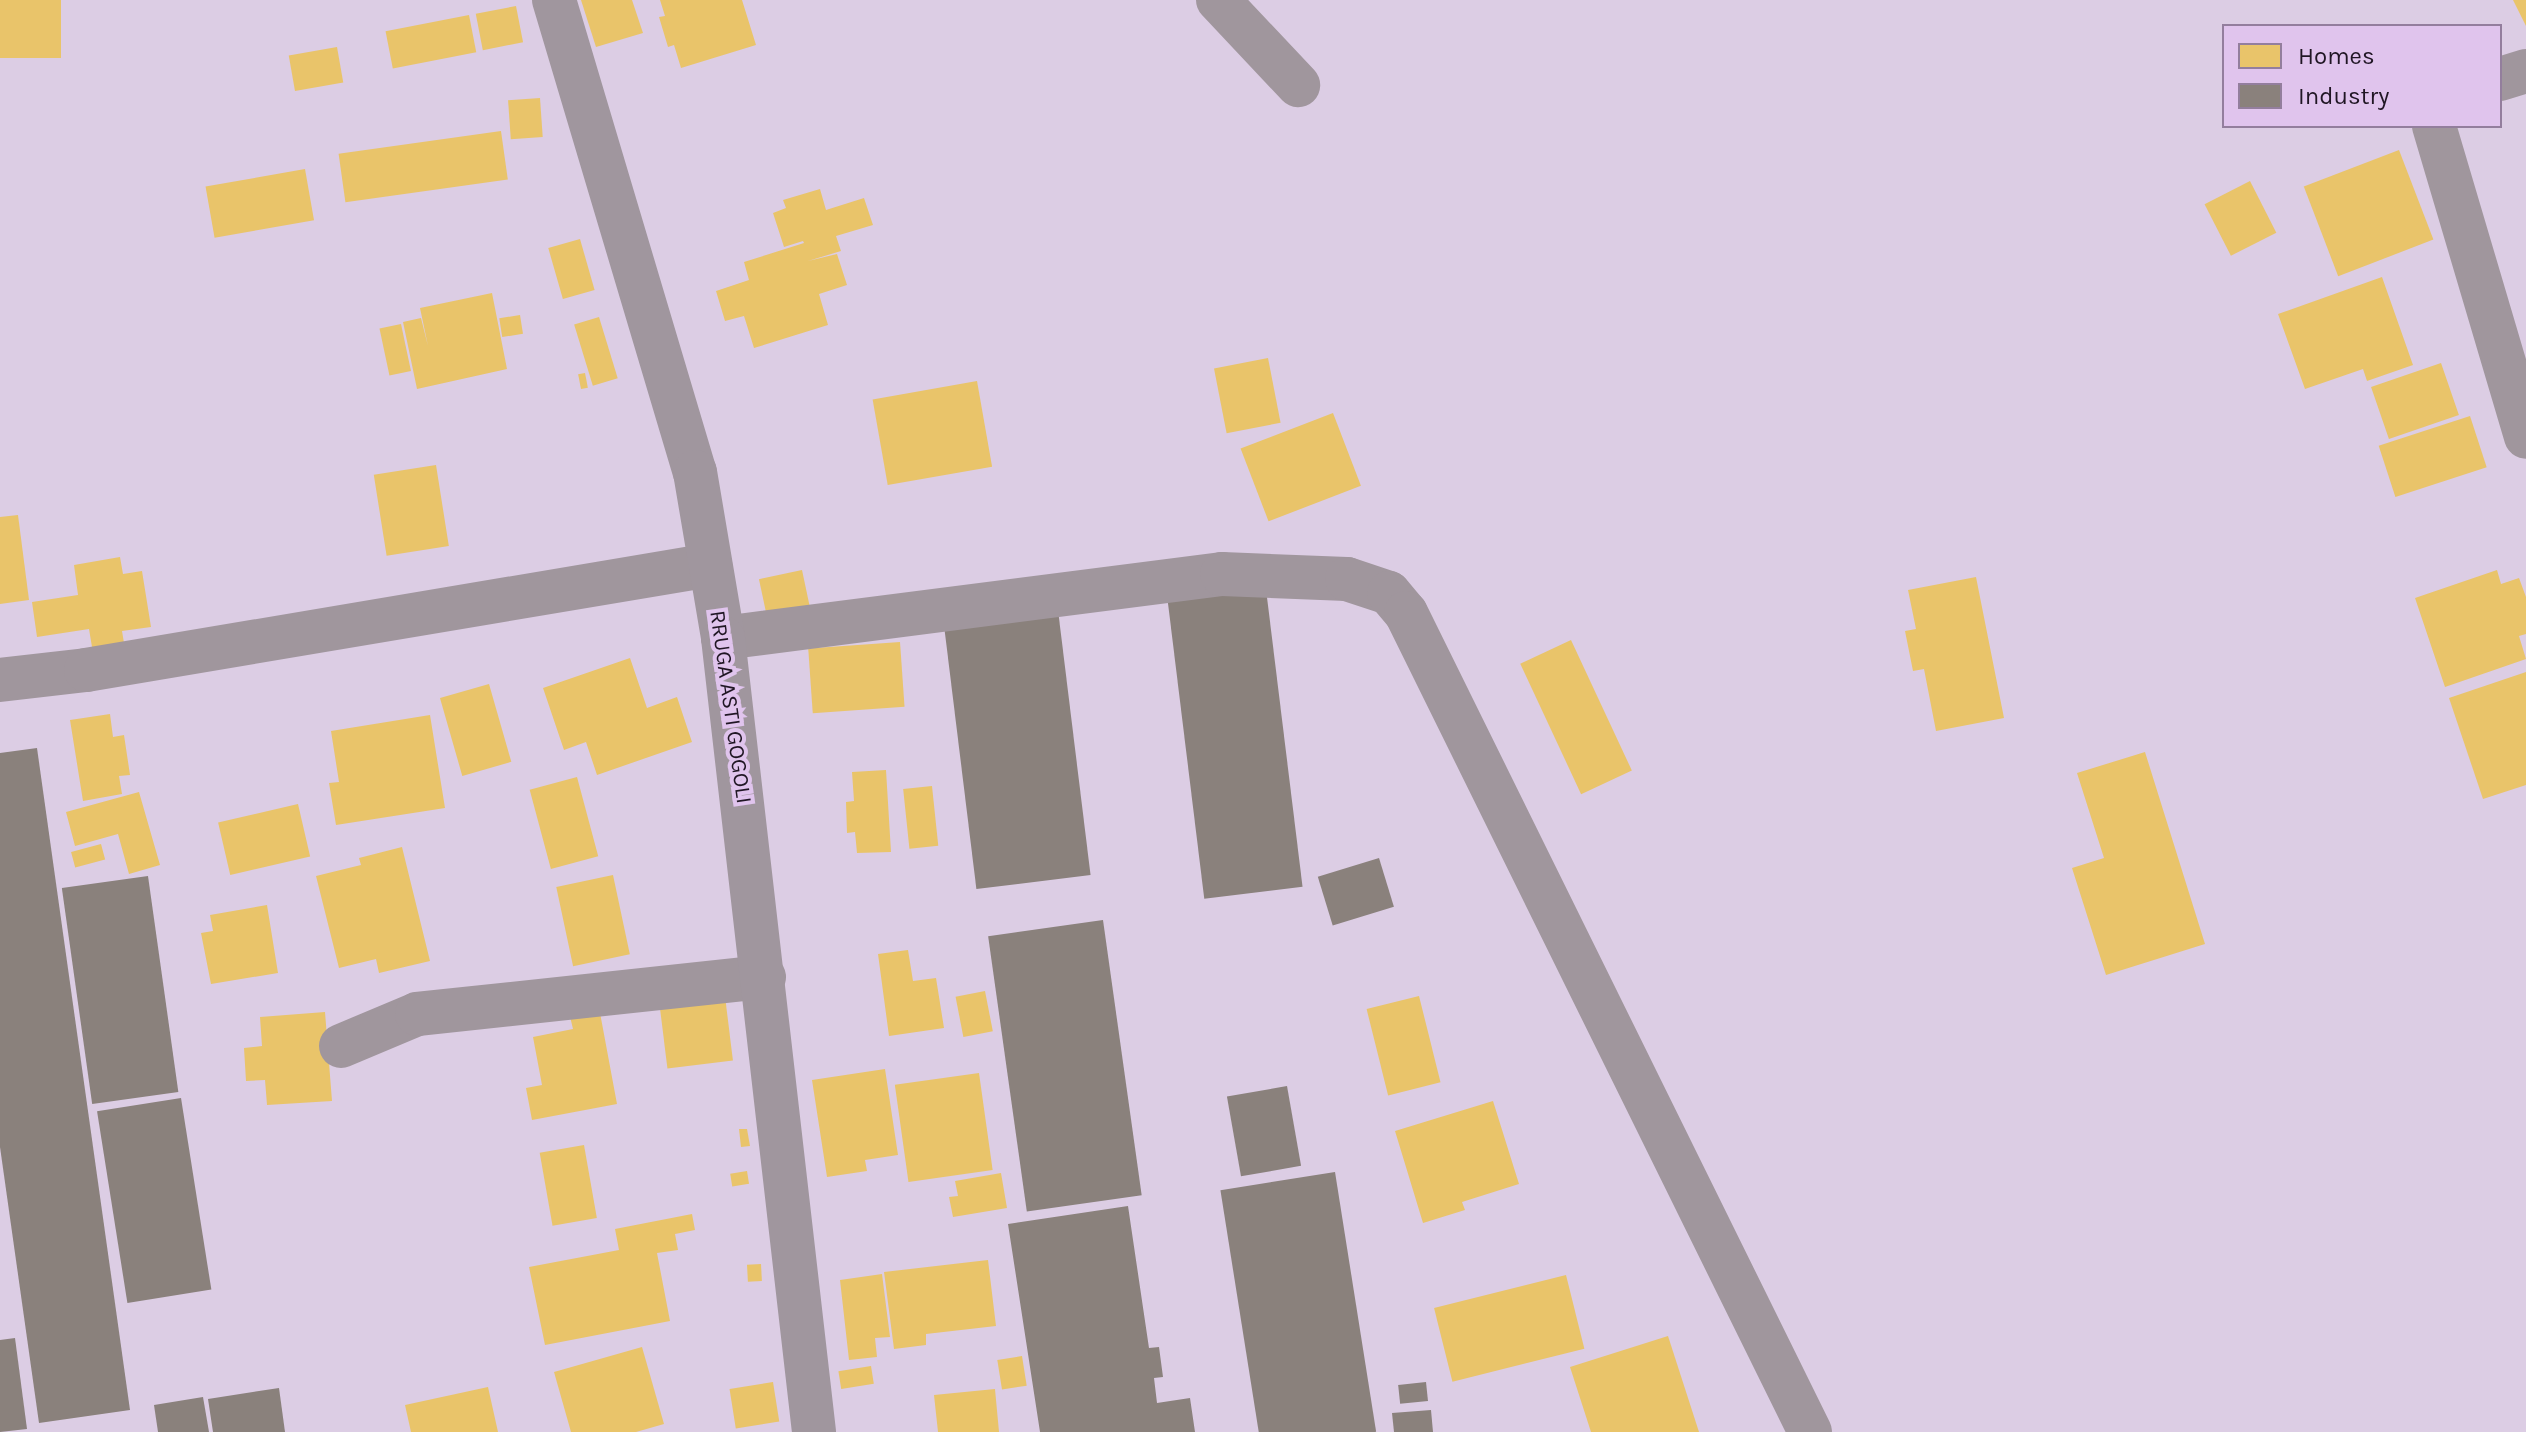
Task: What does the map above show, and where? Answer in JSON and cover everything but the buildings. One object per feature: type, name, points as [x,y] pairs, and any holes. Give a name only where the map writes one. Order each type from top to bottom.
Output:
[{"type":"street","name":"RRUGA ASTI GOGOLI","points":[[554,0],[695,472],[723,638],[814,1432]]},
{"type":"street","points":[[1218,0],[1298,85]]},
{"type":"street","points":[[2502,78],[2526,71]]},
{"type":"street","points":[[2435,128],[2526,437]]},
{"type":"street","points":[[0,680],[86,670],[710,565]]},
{"type":"street","points":[[723,638],[1222,574],[1347,579],[1389,593],[1406,613],[1810,1432]]},
{"type":"street","points":[[341,1046],[417,1014],[764,977]]}]
